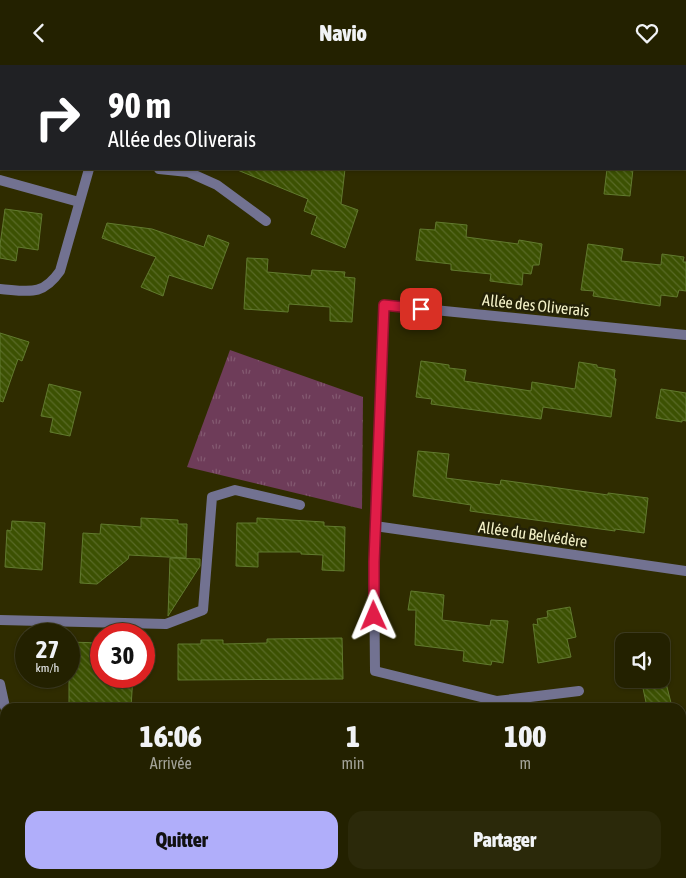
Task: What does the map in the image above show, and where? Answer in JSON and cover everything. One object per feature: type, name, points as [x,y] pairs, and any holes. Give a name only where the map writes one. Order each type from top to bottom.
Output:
[{"type":"street","points":[[0,289],[38,291],[53,282],[60,271],[89,170]]},
{"type":"street","points":[[168,170],[188,172],[217,185],[266,221]]},
{"type":"street","points":[[0,180],[79,202]]},
{"type":"street","name":"Allée des Oliverais","points":[[375,526],[384,305],[686,335]]},
{"type":"street","points":[[0,620],[166,623],[203,610],[212,497],[235,490],[300,505]]},
{"type":"street","points":[[375,526],[375,671],[497,701],[579,691]]},
{"type":"street","name":"Allée du Belvédère","points":[[375,526],[686,571]]},
{"type":"street","points":[[0,684],[4,703]]},
{"type":"green space","points":[[230,350],[363,397],[362,509],[187,467]]},
{"type":"building","points":[[237,170],[345,170],[341,204],[358,210],[345,248],[311,234],[317,216],[304,211],[308,199]]},
{"type":"building","points":[[607,170],[633,170],[630,196],[604,194]]},
{"type":"building","points":[[5,209],[42,214],[38,250],[18,247],[16,261],[0,258]]},
{"type":"building","points":[[436,222],[467,225],[466,237],[518,244],[519,240],[542,244],[539,265],[533,265],[531,274],[523,273],[522,285],[490,281],[491,274],[451,270],[451,264],[416,260],[420,229],[435,230]]},
{"type":"building","points":[[107,223],[152,229],[204,247],[208,235],[229,243],[212,289],[169,275],[163,296],[141,287],[156,257],[102,238]]},
{"type":"building","points":[[588,244],[623,249],[621,261],[661,265],[662,254],[684,257],[683,262],[686,262],[686,291],[679,290],[677,297],[661,295],[660,306],[593,296],[594,291],[581,290]]},
{"type":"building","points":[[247,258],[268,259],[267,272],[311,276],[312,270],[345,272],[344,277],[355,278],[352,322],[330,321],[330,307],[289,304],[288,312],[244,309]]},
{"type":"building","points":[[0,333],[29,342],[22,361],[18,359],[3,402],[0,401]]},
{"type":"building","points":[[421,361],[449,365],[449,368],[466,370],[464,381],[531,391],[532,382],[575,389],[579,362],[615,370],[614,378],[616,379],[611,417],[543,407],[541,419],[431,404],[432,399],[416,397]]},
{"type":"building","points":[[49,384],[81,392],[70,436],[50,432],[53,418],[41,416]]},
{"type":"building","points":[[661,389],[686,393],[686,421],[656,418]]},
{"type":"building","points":[[418,451],[449,454],[446,478],[500,485],[501,480],[608,495],[608,493],[648,498],[644,533],[615,529],[615,531],[470,511],[471,505],[413,496]]},
{"type":"building","points":[[141,518],[178,520],[178,524],[187,524],[186,558],[129,555],[128,559],[97,584],[80,583],[83,533],[100,534],[101,524],[141,527]]},
{"type":"building","points":[[257,518],[324,522],[324,526],[345,527],[344,571],[322,570],[323,555],[301,554],[301,552],[258,552],[258,567],[236,566],[237,523],[257,523]]},
{"type":"building","points":[[12,521],[45,523],[42,570],[5,567],[7,530],[11,531]]},
{"type":"building","points":[[170,558],[200,559],[200,566],[168,616]]},
{"type":"building","points":[[411,591],[444,595],[442,620],[490,626],[491,620],[508,621],[503,663],[492,661],[491,665],[463,661],[464,651],[415,645],[416,610],[408,610]]},
{"type":"building","points":[[570,607],[576,637],[567,639],[571,657],[538,663],[533,624],[538,625],[537,619],[548,617],[547,611]]},
{"type":"building","points":[[342,638],[343,679],[178,680],[178,644],[201,644],[201,640],[223,640],[223,644],[267,643],[267,639]]},
{"type":"building","points":[[80,642],[90,643],[90,688],[132,688],[131,703],[69,703],[69,688],[80,688]]},
{"type":"building","points":[[643,688],[667,688],[671,703],[646,703]]},
{"type":"route","points":[[374,616],[374,562],[384,305],[421,309]]}]
